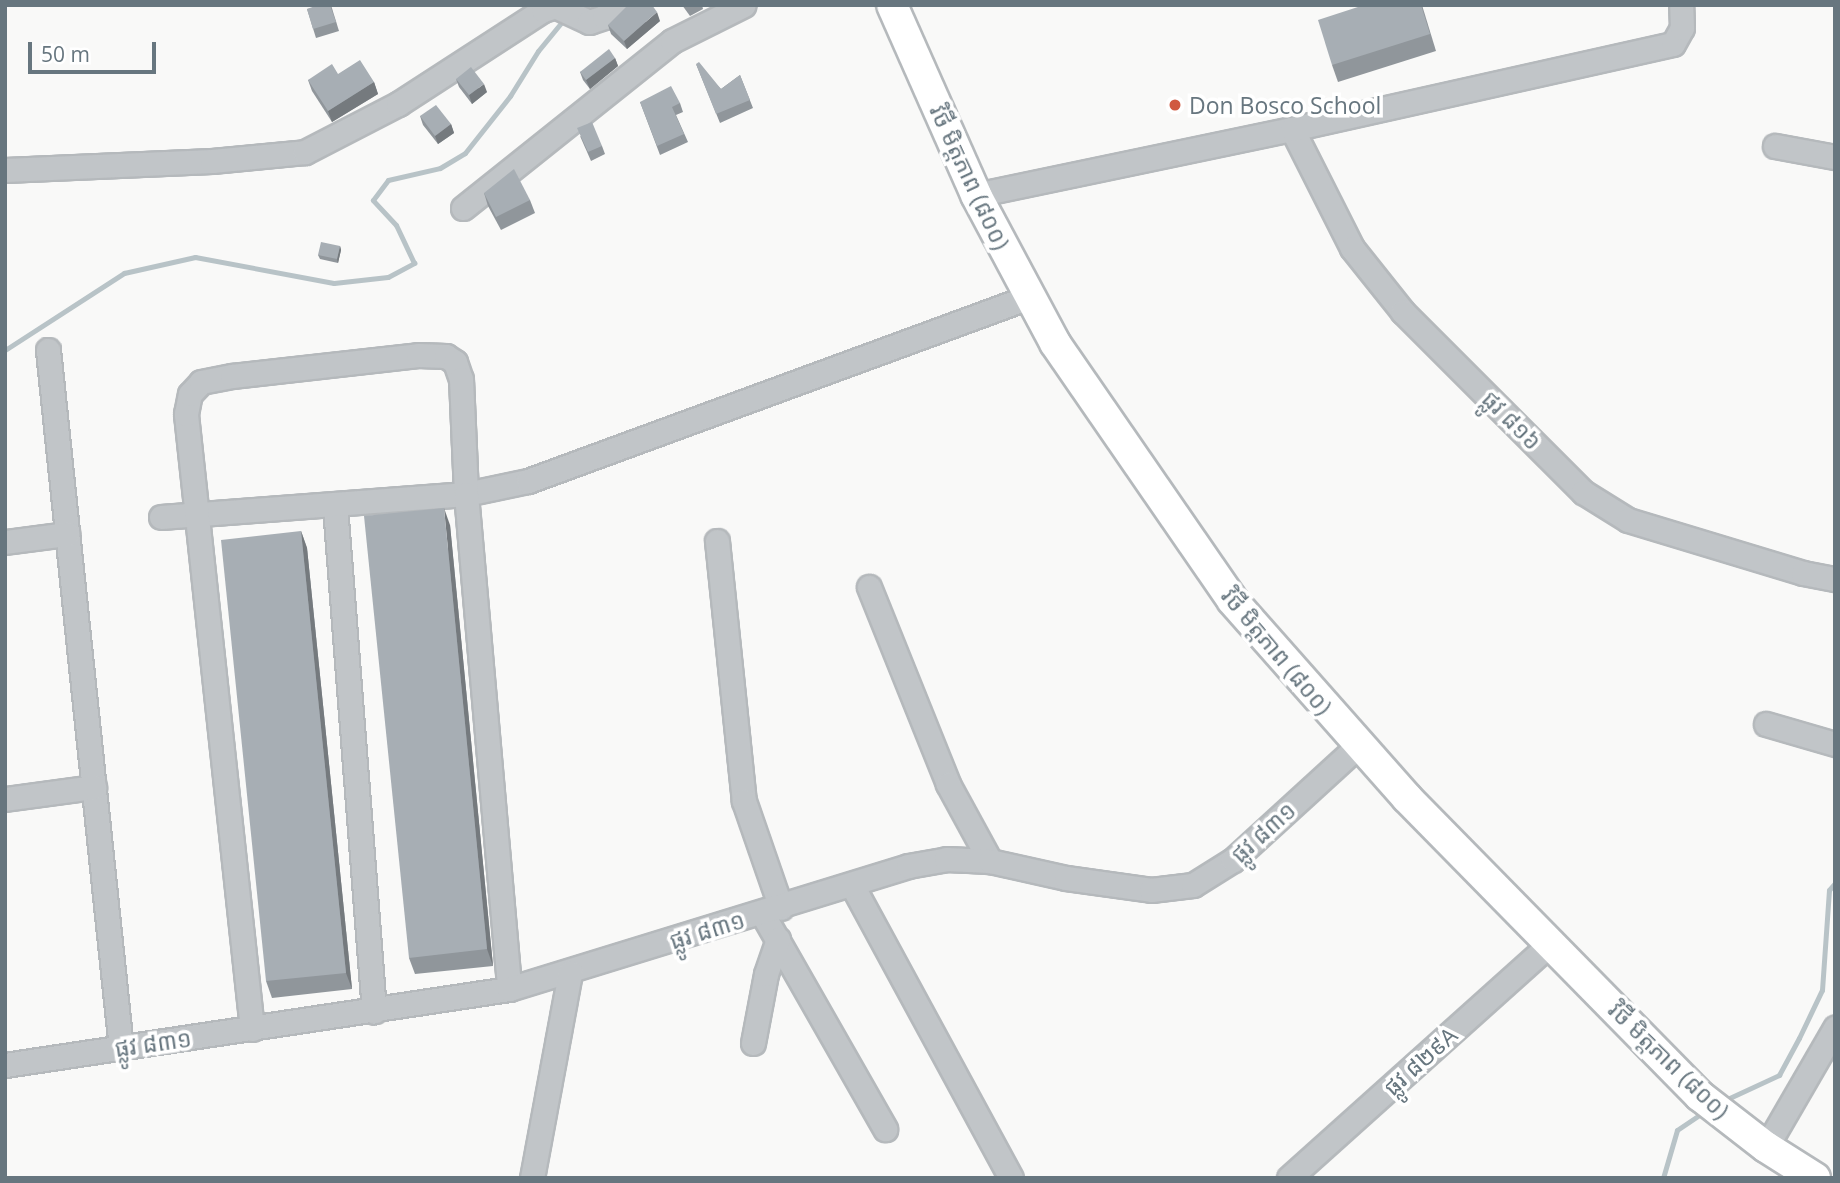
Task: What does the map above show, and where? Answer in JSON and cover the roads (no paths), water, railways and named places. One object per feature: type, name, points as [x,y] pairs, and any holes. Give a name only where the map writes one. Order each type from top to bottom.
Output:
[{"type":"main road","name":"វិថី មិត្តភាព (៨០០)","points":[[892,5],[976,195],[1029,297],[1096,406],[1232,600],[1358,746],[1700,1096],[1766,1147],[1815,1178]]},
{"type":"street","points":[[5,170],[305,152],[398,104],[541,8],[589,22],[604,17],[616,5]]},
{"type":"street","points":[[463,208],[672,41],[744,5]]},
{"type":"street","points":[[976,195],[1292,129],[1673,44],[1682,27],[1681,5]]},
{"type":"street","name":"ផ្លូវ ៨១៦","points":[[1292,129],[1352,248],[1403,312],[1583,492],[1628,520],[1803,573],[1835,579]]},
{"type":"street","points":[[1775,146],[1835,157]]},
{"type":"street","points":[[161,517],[199,517],[466,494],[528,481],[1029,297]]},
{"type":"street","points":[[48,349],[121,1048]]},
{"type":"street","points":[[252,1029],[186,414],[190,394],[201,382],[418,355],[446,356],[455,362],[461,379],[466,494],[509,989]]},
{"type":"street","points":[[335,506],[374,1011]]},
{"type":"street","points":[[5,542],[67,534]]},
{"type":"street","points":[[717,541],[744,802],[778,939],[885,1129]]},
{"type":"street","points":[[869,587],[948,784],[990,861]]},
{"type":"street","points":[[1766,724],[1835,744]]},
{"type":"street","name":"ផ្លូវ ៨៣១","points":[[5,1065],[509,989],[908,866],[946,859],[990,861],[1066,878],[1152,890],[1193,885],[1233,860],[1358,746]]},
{"type":"street","points":[[5,799],[94,787]]},
{"type":"street","points":[[852,885],[1012,1178]]},
{"type":"street","points":[[753,1044],[766,974],[778,939]]},
{"type":"street","name":"ផ្លូវ ៨២៩A","points":[[1289,1178],[1551,943]]},
{"type":"street","points":[[532,1178],[570,972]]},
{"type":"street","points":[[1766,1147],[1835,1028]]},
{"type":"waterway","points":[[5,350],[124,273],[195,257],[334,283],[388,277],[414,263],[396,225],[373,200],[388,180],[440,168],[465,153],[510,96],[538,51],[565,18]]},
{"type":"waterway","points":[[1723,1101],[1779,1075],[1799,1038],[1822,990],[1829,890],[1835,883]]},
{"type":"waterway","points":[[1663,1178],[1677,1130],[1705,1111]]},
{"type":"place","name":"Don Bosco School","points":[[1175,105]]}]
